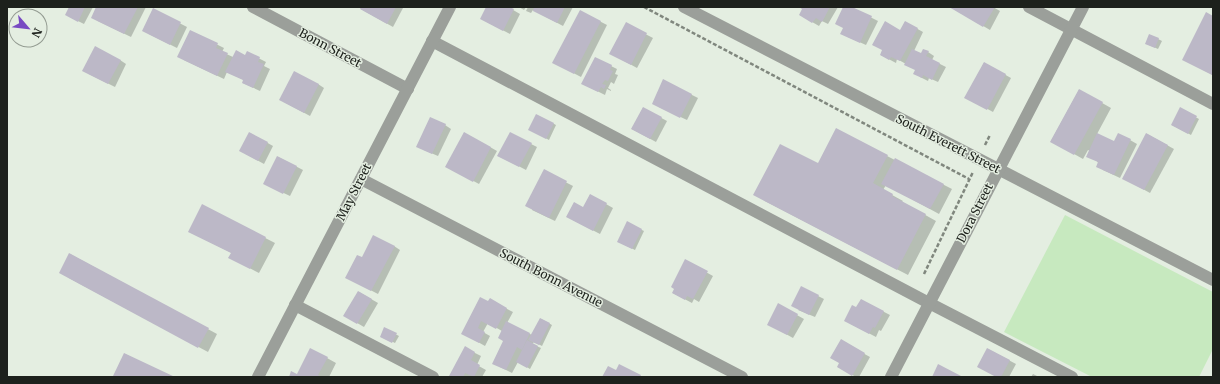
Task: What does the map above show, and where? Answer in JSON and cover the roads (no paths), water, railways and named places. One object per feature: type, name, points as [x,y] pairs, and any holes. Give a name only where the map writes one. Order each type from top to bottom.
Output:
[{"type":"street","name":"Bonn Street","points":[[253,7],[408,89]]},
{"type":"street","name":"May Street","points":[[258,377],[450,7]]},
{"type":"street","name":"South Everett Street","points":[[684,7],[1213,280]]},
{"type":"street","points":[[1029,7],[1213,104]]},
{"type":"street","name":"Dora Street","points":[[891,377],[1083,7]]},
{"type":"street","points":[[432,41],[929,304],[1072,377]]},
{"type":"street","name":"South Bonn Avenue","points":[[361,179],[742,377]]},
{"type":"street","points":[[295,305],[433,377]]}]
